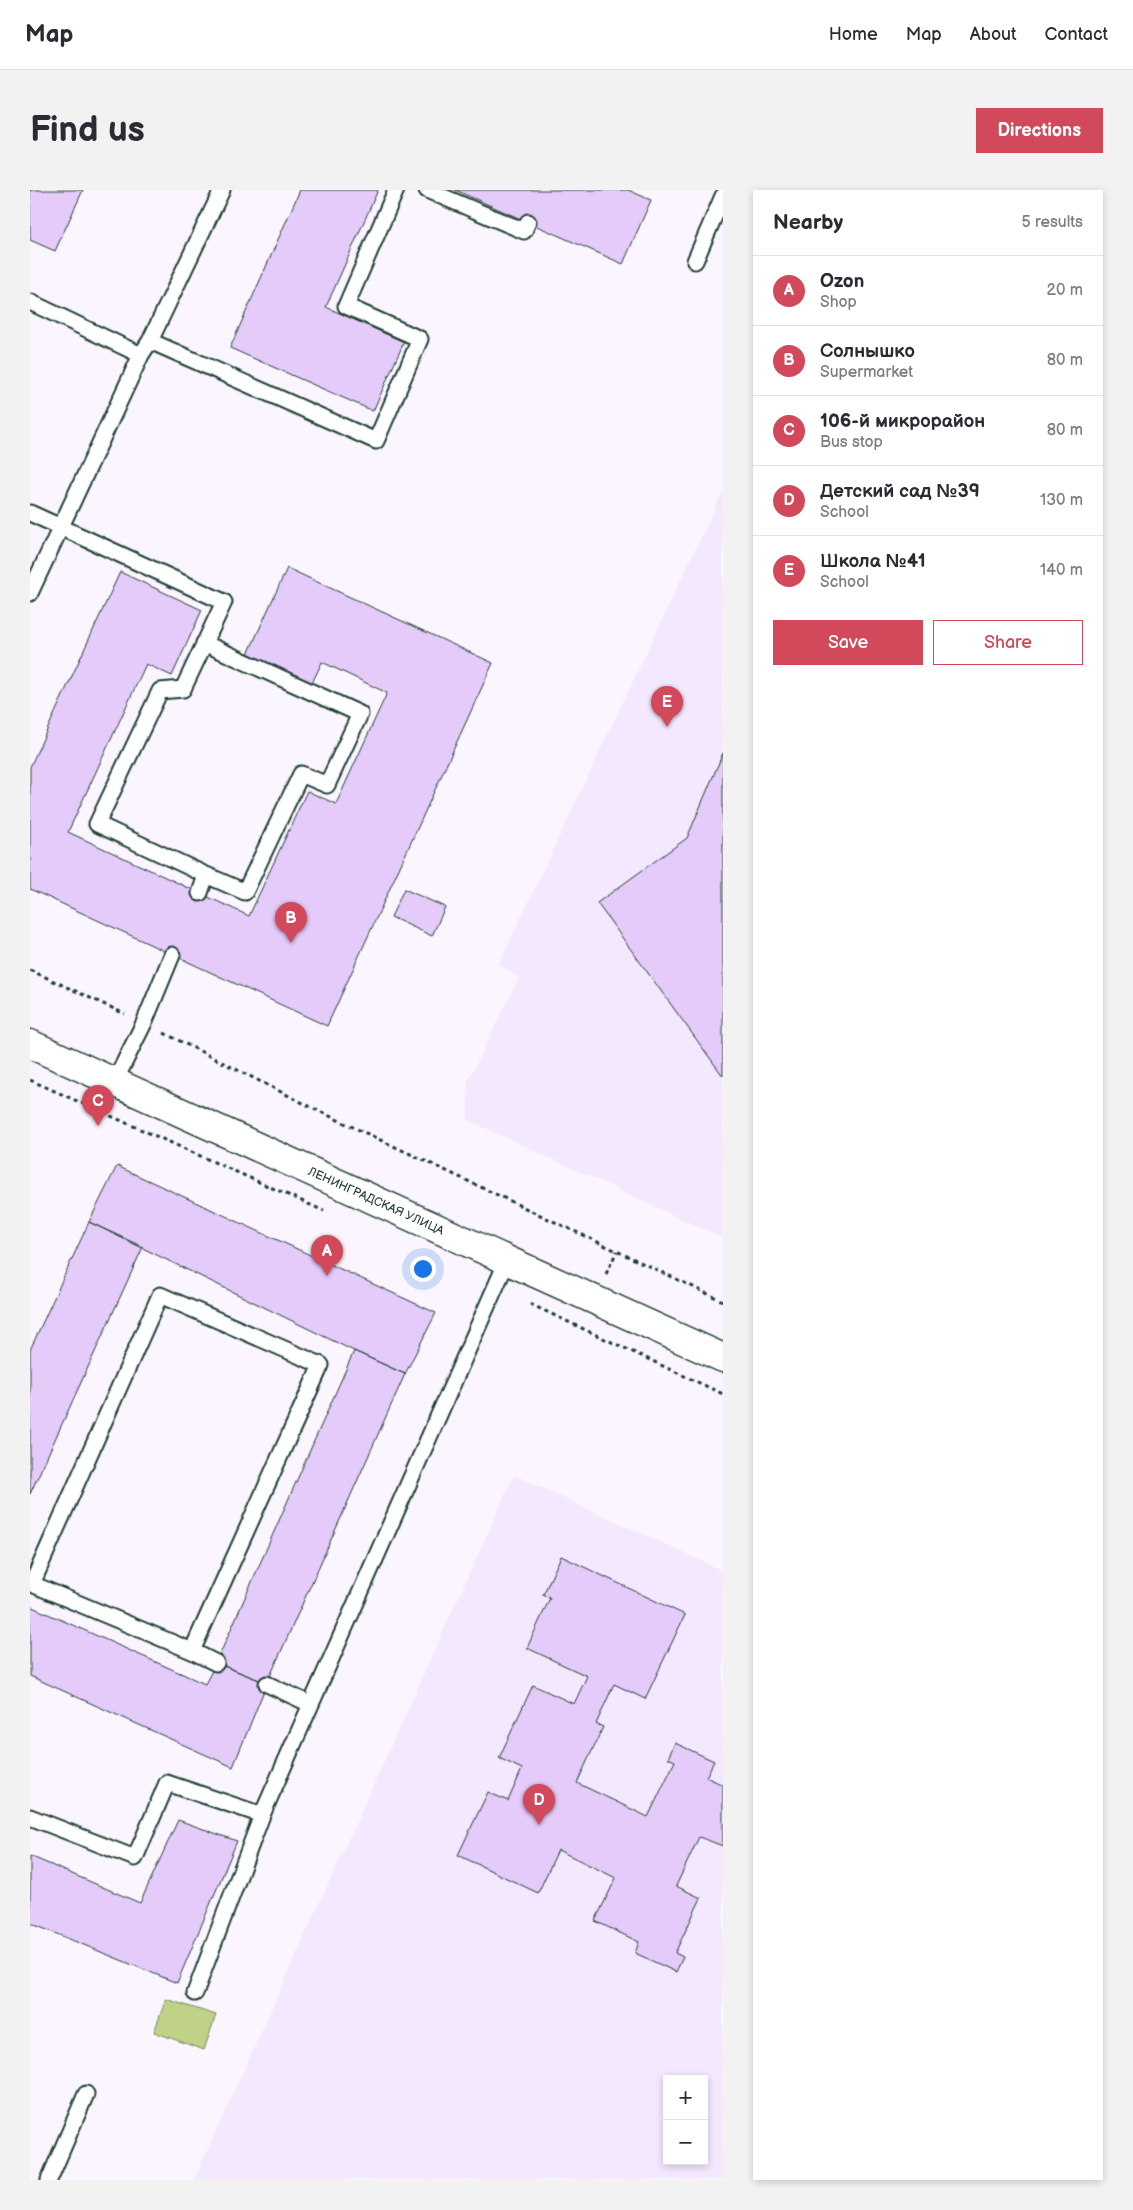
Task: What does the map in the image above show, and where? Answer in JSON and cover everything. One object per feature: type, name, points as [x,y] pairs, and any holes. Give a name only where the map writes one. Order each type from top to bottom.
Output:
[{"type":"street","name":"ЛЕНИНГРАДСКАЯ УЛИЦА","points":[[30,1044],[723,1358]]},
{"type":"lane","points":[[30,593],[220,190]]},
{"type":"lane","points":[[150,341],[376,441],[420,339],[346,306],[396,190]]},
{"type":"lane","points":[[427,190],[524,232],[528,222]]},
{"type":"lane","points":[[695,261],[723,196]]},
{"type":"lane","points":[[30,302],[141,355]]},
{"type":"lane","points":[[30,513],[224,602],[204,643],[183,690],[160,691],[97,824],[245,892],[301,774],[327,785],[360,714],[204,643]]},
{"type":"lane","points":[[200,893],[206,875]]},
{"type":"lane","points":[[114,1083],[144,1023],[172,955]]},
{"type":"lane","points":[[195,1993],[262,1815],[507,1261]]},
{"type":"lane","points":[[192,1651],[321,1365],[160,1295],[32,1584],[192,1651],[216,1663]]},
{"type":"lane","points":[[267,1684],[310,1704]]},
{"type":"lane","points":[[30,1817],[135,1858],[167,1784],[262,1815]]},
{"type":"lane","points":[[49,2180],[86,2094]]},
{"type":"path","points":[[30,970],[144,1023],[321,1112],[723,1300]]},
{"type":"path","points":[[30,1080],[331,1214]]},
{"type":"path","points":[[495,1287],[723,1394]]},
{"type":"shaded area","points":[[723,491],[723,1238],[468,1120],[468,1081],[519,978],[499,964]]},
{"type":"shaded area","points":[[514,1475],[723,1571],[723,2180],[194,2180]]},
{"type":"green space","points":[[166,1999],[216,2015],[204,2050],[154,2032]]},
{"type":"building","points":[[30,190],[83,190],[55,251],[30,240]]},
{"type":"building","points":[[300,190],[378,190],[326,307],[404,342],[373,411],[230,348]]},
{"type":"building","points":[[455,190],[628,190],[651,200],[623,264]]},
{"type":"building","points":[[287,568],[493,663],[327,1026],[30,889],[30,767],[120,572],[202,610],[172,676],[146,664],[68,832],[249,916],[307,791],[336,804],[387,693],[322,662],[312,683],[248,654]]},
{"type":"building","points":[[723,753],[723,1076],[597,903],[687,838]]},
{"type":"building","points":[[404,889],[445,907],[432,936],[391,917]]},
{"type":"building","points":[[117,1166],[436,1313],[405,1374],[89,1222]]},
{"type":"building","points":[[89,1222],[143,1247],[30,1494],[30,1350]]},
{"type":"building","points":[[354,1351],[405,1374],[267,1683],[216,1663]]},
{"type":"building","points":[[561,1556],[685,1615],[645,1699],[614,1684],[596,1724],[603,1727],[577,1783],[648,1817],[675,1761],[668,1758],[675,1743],[714,1761],[706,1777],[723,1785],[723,1846],[699,1837],[676,1886],[701,1898],[675,1953],[683,1957],[676,1972],[635,1953],[639,1942],[595,1921],[616,1878],[558,1850],[538,1893],[458,1855],[488,1792],[508,1801],[522,1769],[499,1758],[533,1685],[574,1704],[587,1676],[527,1648],[550,1598],[543,1595]]},
{"type":"building","points":[[30,1606],[205,1684],[216,1663],[267,1683],[233,1767],[30,1676]]},
{"type":"building","points":[[178,1820],[237,1841],[177,1983],[30,1923],[30,1856],[140,1903]]},
{"type":"place","name":"Школа №41","points":[[667,727]]},
{"type":"place","name":"Солнышко","points":[[291,943]]},
{"type":"place","name":"106-й микрорайон","points":[[98,1126]]},
{"type":"place","name":"Ozon","points":[[327,1276]]},
{"type":"place","name":"Детский сад №39","points":[[539,1825]]}]
